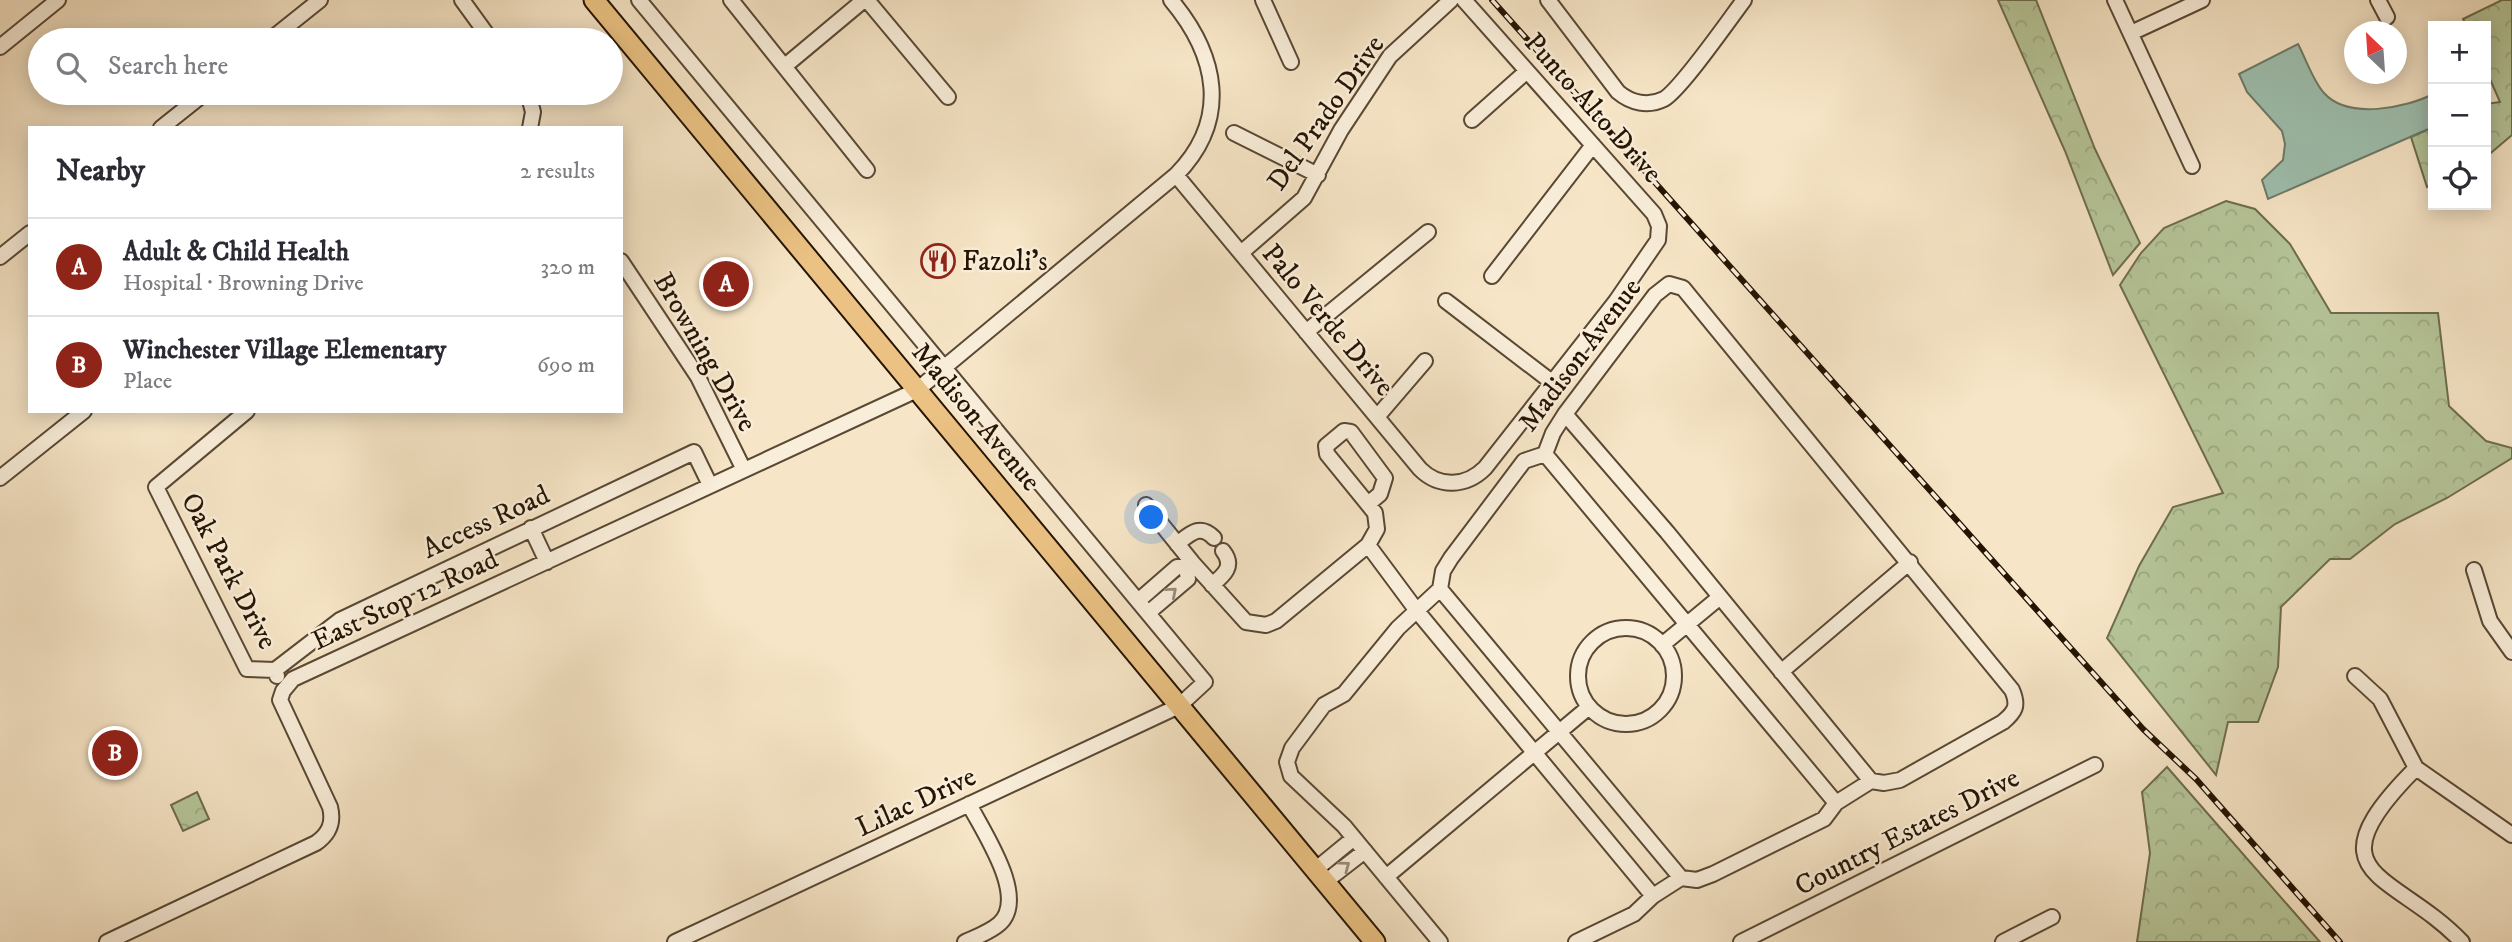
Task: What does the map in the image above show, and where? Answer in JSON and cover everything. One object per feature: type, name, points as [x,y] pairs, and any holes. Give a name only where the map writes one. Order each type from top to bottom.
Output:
[{"type":"main road","name":"Madison Avenue","points":[[594,0],[617,28]]},
{"type":"main road","name":"Madison Avenue","points":[[623,35],[1375,942]]},
{"type":"street","points":[[285,28],[320,0]]},
{"type":"street","points":[[461,0],[482,28]]},
{"type":"street","points":[[639,0],[1148,613],[1188,579],[1189,564]]},
{"type":"street","points":[[731,0],[867,170]]},
{"type":"street","name":"East Stop 12 Road","points":[[283,691],[293,679],[917,390],[1176,174],[1189,160],[1203,134],[1212,87],[1200,40],[1171,0]]},
{"type":"street","points":[[1263,0],[1291,62]]},
{"type":"street","name":"Del Prado Drive","points":[[1241,253],[1300,202],[1318,175],[1340,130],[1390,56],[1451,0]]},
{"type":"street","name":"Punto Alto Drive","points":[[1464,0],[1656,218],[1660,231],[1658,240],[1552,383]]},
{"type":"street","points":[[1548,0],[1618,92],[1629,100],[1646,103],[1670,94],[1744,0]]},
{"type":"street","points":[[2115,0],[2192,166]]},
{"type":"street","points":[[2131,33],[2203,0]]},
{"type":"street","points":[[2378,0],[2387,17]]},
{"type":"street","points":[[785,66],[861,1],[948,97]]},
{"type":"street","points":[[0,47],[53,2]]},
{"type":"street","points":[[1472,120],[1527,71]]},
{"type":"street","points":[[164,126],[190,105]]},
{"type":"street","points":[[530,105],[532,123]]},
{"type":"street","points":[[1234,133],[1318,175]]},
{"type":"street","points":[[1492,276],[1593,145]]},
{"type":"street","name":"Palo Verde Drive","points":[[1176,174],[1425,474],[1452,484],[1470,480],[1482,471],[1552,383]]},
{"type":"street","points":[[1306,332],[1428,232]]},
{"type":"street","points":[[0,257],[28,235]]},
{"type":"street","name":"Browning Drive","points":[[623,264],[698,377],[744,470]]},
{"type":"street","name":"Madison Avenue","points":[[1440,942],[1354,838],[1291,776],[1287,766],[1289,753],[1324,705],[1344,694],[1398,628],[1440,589],[1443,571],[1451,558],[1524,461],[1545,454],[1553,433],[1565,414],[1655,295],[1668,285],[1683,288],[1910,562]]},
{"type":"street","points":[[1446,301],[1552,383]]},
{"type":"street","points":[[1377,417],[1425,361]]},
{"type":"street","points":[[0,478],[81,413]]},
{"type":"street","name":"Oak Park Drive","points":[[245,413],[156,487],[247,669],[275,670],[283,691]]},
{"type":"street","points":[[1565,414],[1871,781]]},
{"type":"street","points":[[1146,505],[1189,564],[1246,622],[1266,625],[1283,615],[1368,545],[1377,529],[1375,513],[1328,454],[1326,446],[1344,430],[1352,432],[1385,478],[1380,494],[1368,504]]},
{"type":"street","name":"Access Road","points":[[275,670],[340,620],[694,452],[710,485]]},
{"type":"street","points":[[1545,454],[1836,803]]},
{"type":"street","points":[[531,528],[547,562]]},
{"type":"street","points":[[1177,544],[1198,530],[1204,530],[1214,538]]},
{"type":"street","points":[[1368,545],[1417,611],[1653,896]]},
{"type":"street","points":[[1212,585],[1225,574],[1229,565],[1229,558],[1223,551]]},
{"type":"street","points":[[1576,942],[1634,914],[1653,896],[1681,878],[1698,880],[1713,874],[1824,819],[1836,803],[1871,781],[1884,783],[1900,780],[2003,723],[2015,712],[2012,690],[1910,562],[1781,672]]},
{"type":"street","points":[[1138,601],[1177,567],[1189,564]]},
{"type":"street","points":[[2474,570],[2490,621],[2512,652]]},
{"type":"street","points":[[1440,589],[1681,878]]},
{"type":"street","points":[[1662,645],[1720,597]]},
{"type":"street","name":"Lilac Drive","points":[[675,942],[1179,706],[1205,682],[1148,613]]},
{"type":"street","points":[[1632,629],[1648,634],[1662,645],[1671,661],[1673,680],[1668,698],[1657,713],[1640,722],[1621,724],[1603,719],[1589,707],[1580,692],[1578,675],[1584,653],[1594,640],[1615,630],[1632,629]]},
{"type":"street","points":[[2356,676],[2380,699],[2416,768],[2512,835]]},
{"type":"street","points":[[107,942],[316,843],[326,835],[332,812],[281,700],[283,691]]},
{"type":"street","points":[[1385,877],[1589,707]]},
{"type":"street","name":"Country Estates Drive","points":[[1741,942],[2095,765]]},
{"type":"street","points":[[2416,768],[2371,823],[2365,836],[2365,854],[2378,879],[2462,942]]},
{"type":"street","points":[[965,942],[1000,924],[1009,912],[1011,898],[1008,884],[970,804]]},
{"type":"street","points":[[1320,876],[1354,838]]},
{"type":"street","points":[[1320,876],[1365,851]]},
{"type":"street","points":[[2003,942],[2052,918]]},
{"type":"green space","points":[[1998,0],[2036,0],[2095,149],[2140,243],[2113,275],[2065,151]]},
{"type":"green space","points":[[2502,0],[2512,0],[2512,135],[2491,153],[2491,103],[2500,102],[2491,81],[2491,21],[2463,19]]},
{"type":"green space","points":[[2428,129],[2427,187],[2411,137]]},
{"type":"green space","points":[[2226,201],[2255,209],[2290,244],[2331,313],[2438,313],[2449,406],[2486,441],[2512,448],[2512,458],[2447,498],[2395,524],[2350,559],[2330,559],[2281,607],[2278,667],[2258,722],[2228,722],[2216,775],[2107,638],[2139,566],[2173,507],[2223,493],[2120,285],[2141,253],[2164,228]]},
{"type":"green space","points":[[2167,767],[2320,942],[2137,942],[2150,853],[2142,792]]},
{"type":"green space","points":[[197,792],[209,819],[183,831],[171,805]]},
{"type":"shaded area","points":[[2298,44],[2316,82],[2334,101],[2347,107],[2377,109],[2408,104],[2428,96],[2428,129],[2268,199],[2262,180],[2283,160],[2285,144],[2282,131],[2247,92],[2239,74]]},
{"type":"railway","points":[[1492,0],[2143,729],[2196,779],[2340,942]]},
{"type":"place","name":"Fazoli's","points":[[938,261]]},
{"type":"place","name":"Adult & Child Health","points":[[726,284]]},
{"type":"place","name":"Winchester Village Elementary","points":[[115,753]]}]
